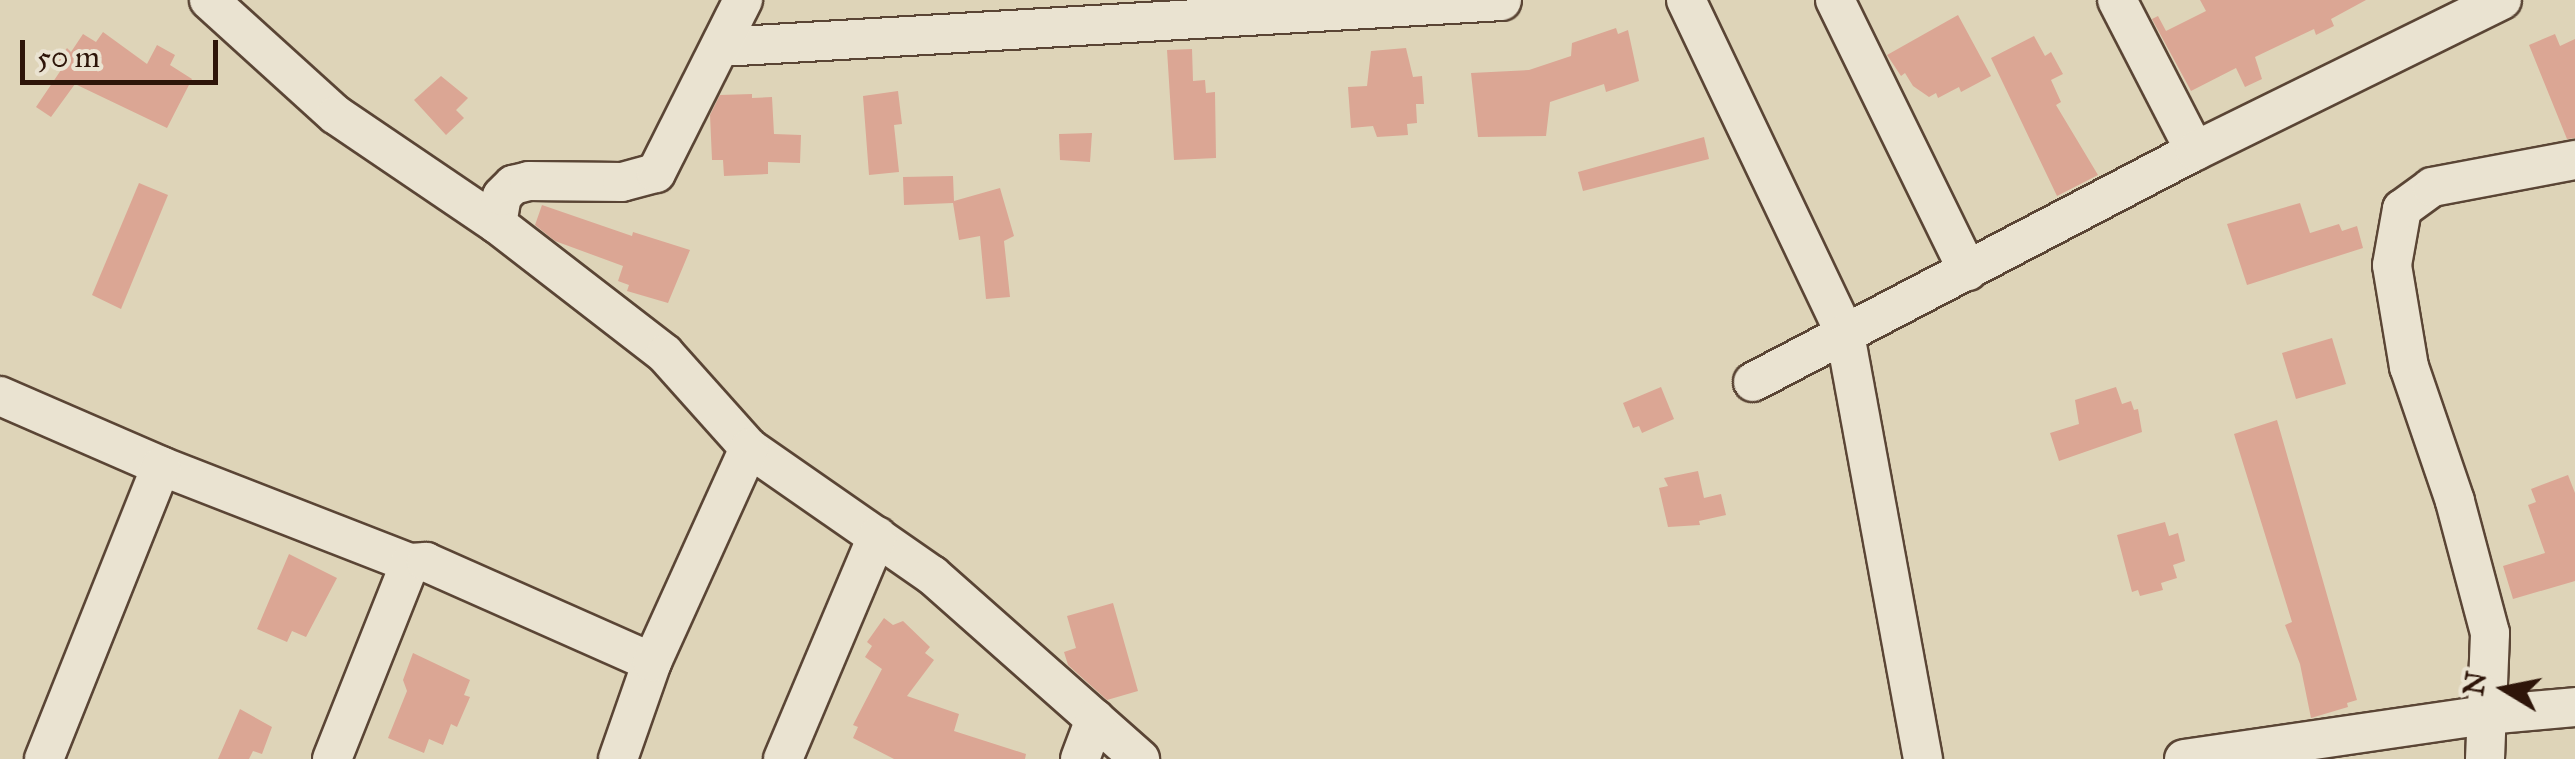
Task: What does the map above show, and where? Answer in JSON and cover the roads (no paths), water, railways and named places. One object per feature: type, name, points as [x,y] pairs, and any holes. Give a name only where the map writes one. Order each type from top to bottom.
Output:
[{"type":"street","points":[[497,224],[502,196],[512,185],[529,181],[622,182],[656,173],[743,0]]},
{"type":"street","points":[[1686,0],[1845,334],[1923,759]]},
{"type":"street","points":[[1835,0],[1968,272]]},
{"type":"street","points":[[2117,0],[2196,151]]},
{"type":"street","points":[[1753,382],[2196,151],[2502,0]]},
{"type":"street","points":[[211,1],[336,115],[497,224],[665,354],[749,448],[932,575],[1140,759]]},
{"type":"street","points":[[720,47],[1502,1]]},
{"type":"street","points":[[2485,759],[2490,633],[2455,501],[2409,367],[2392,265],[2402,209],[2432,187],[2575,160]]},
{"type":"street","points":[[0,396],[162,466],[410,563],[426,562],[652,662]]},
{"type":"street","points":[[618,759],[652,662],[749,448]]},
{"type":"street","points":[[44,759],[162,466]]},
{"type":"street","points":[[783,759],[876,536]]},
{"type":"street","points":[[332,759],[410,563]]},
{"type":"street","points":[[2188,759],[2486,715],[2575,707]]},
{"type":"street","points":[[1080,759],[1095,719]]}]
